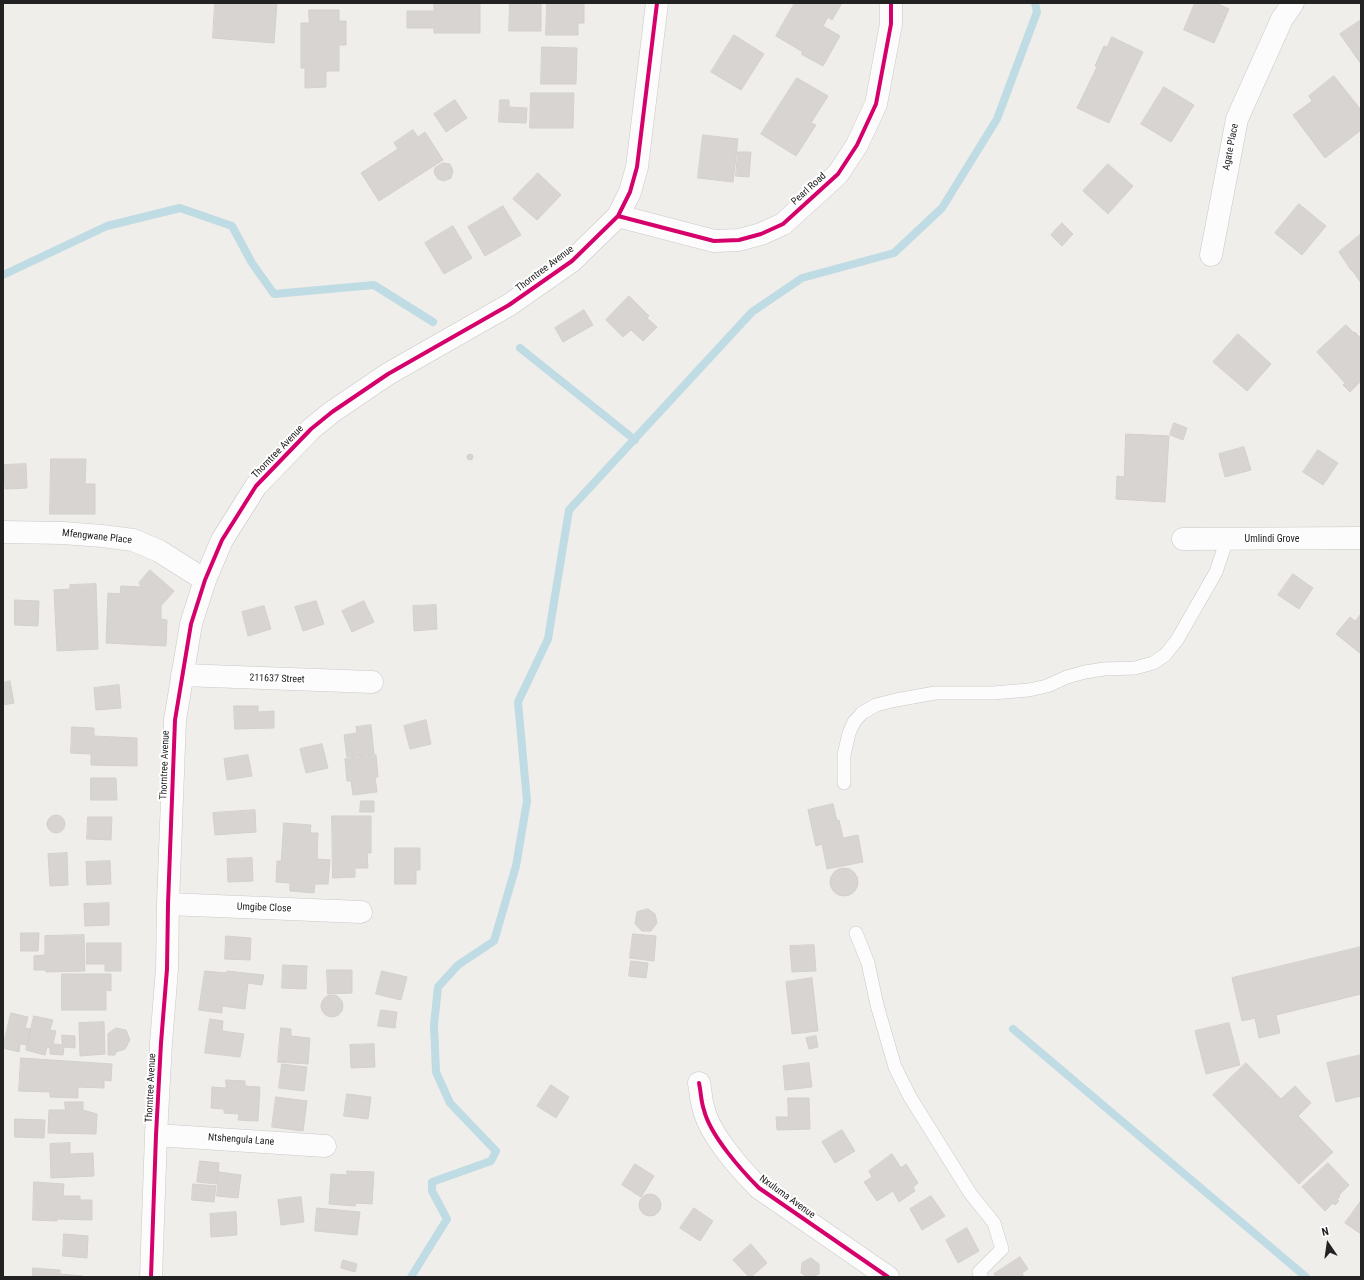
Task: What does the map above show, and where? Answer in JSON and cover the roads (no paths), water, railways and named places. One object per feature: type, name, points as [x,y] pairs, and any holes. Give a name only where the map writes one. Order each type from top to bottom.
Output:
[{"type":"street","name":"Thorntree Avenue","points":[[151,1277],[161,1043],[168,969],[168,904],[175,720],[191,624],[205,580],[222,540],[256,486],[311,429],[332,412],[388,374],[515,301],[572,261],[618,216],[630,192],[637,167],[656,3]]},
{"type":"street","name":"Pearl Road","points":[[618,216],[714,241],[739,240],[761,234],[783,224],[838,174],[860,138],[876,104],[891,24],[891,3]]},
{"type":"street","name":"Agate Place","points":[[1211,255],[1237,118],[1282,19],[1293,3]]},
{"type":"street","name":"Mfengwane Place","points":[[3,532],[63,533],[133,540],[159,551],[205,580]]},
{"type":"street","name":"Umlindi Grove","points":[[1184,539],[1361,538]]},
{"type":"street","name":"211637 Street","points":[[182,675],[372,682]]},
{"type":"street","name":"Umgibe Close","points":[[168,904],[361,912]]},
{"type":"street","name":"Nxuluma Avenue","points":[[699,1083],[704,1111],[711,1128],[744,1174],[759,1188],[888,1277]]},
{"type":"street","name":"Ntshengula Lane","points":[[156,1135],[326,1146]]},
{"type":"lane","points":[[844,783],[844,755],[849,733],[854,722],[862,713],[876,705],[935,693],[993,693],[1029,690],[1047,686],[1067,677],[1086,672],[1135,668],[1153,663],[1165,656],[1177,640],[1216,572],[1227,539]]},
{"type":"lane","points":[[856,933],[868,963],[877,1005],[895,1067],[910,1097],[970,1193],[994,1223],[1002,1249],[979,1272],[981,1277]]},
{"type":"waterway","points":[[411,1277],[447,1219],[432,1191],[432,1182],[491,1161],[496,1151],[450,1103],[436,1072],[434,1025],[438,987],[458,965],[494,941],[516,866],[527,801],[518,702],[548,639],[569,510],[752,312],[802,278],[894,253],[942,208],[997,119],[1037,12],[1035,3]]},
{"type":"waterway","points":[[3,275],[107,226],[180,208],[232,226],[252,263],[274,294],[374,285],[433,322]]},
{"type":"waterway","points":[[520,348],[635,440]]},
{"type":"waterway","points":[[1013,1029],[1306,1277]]}]
